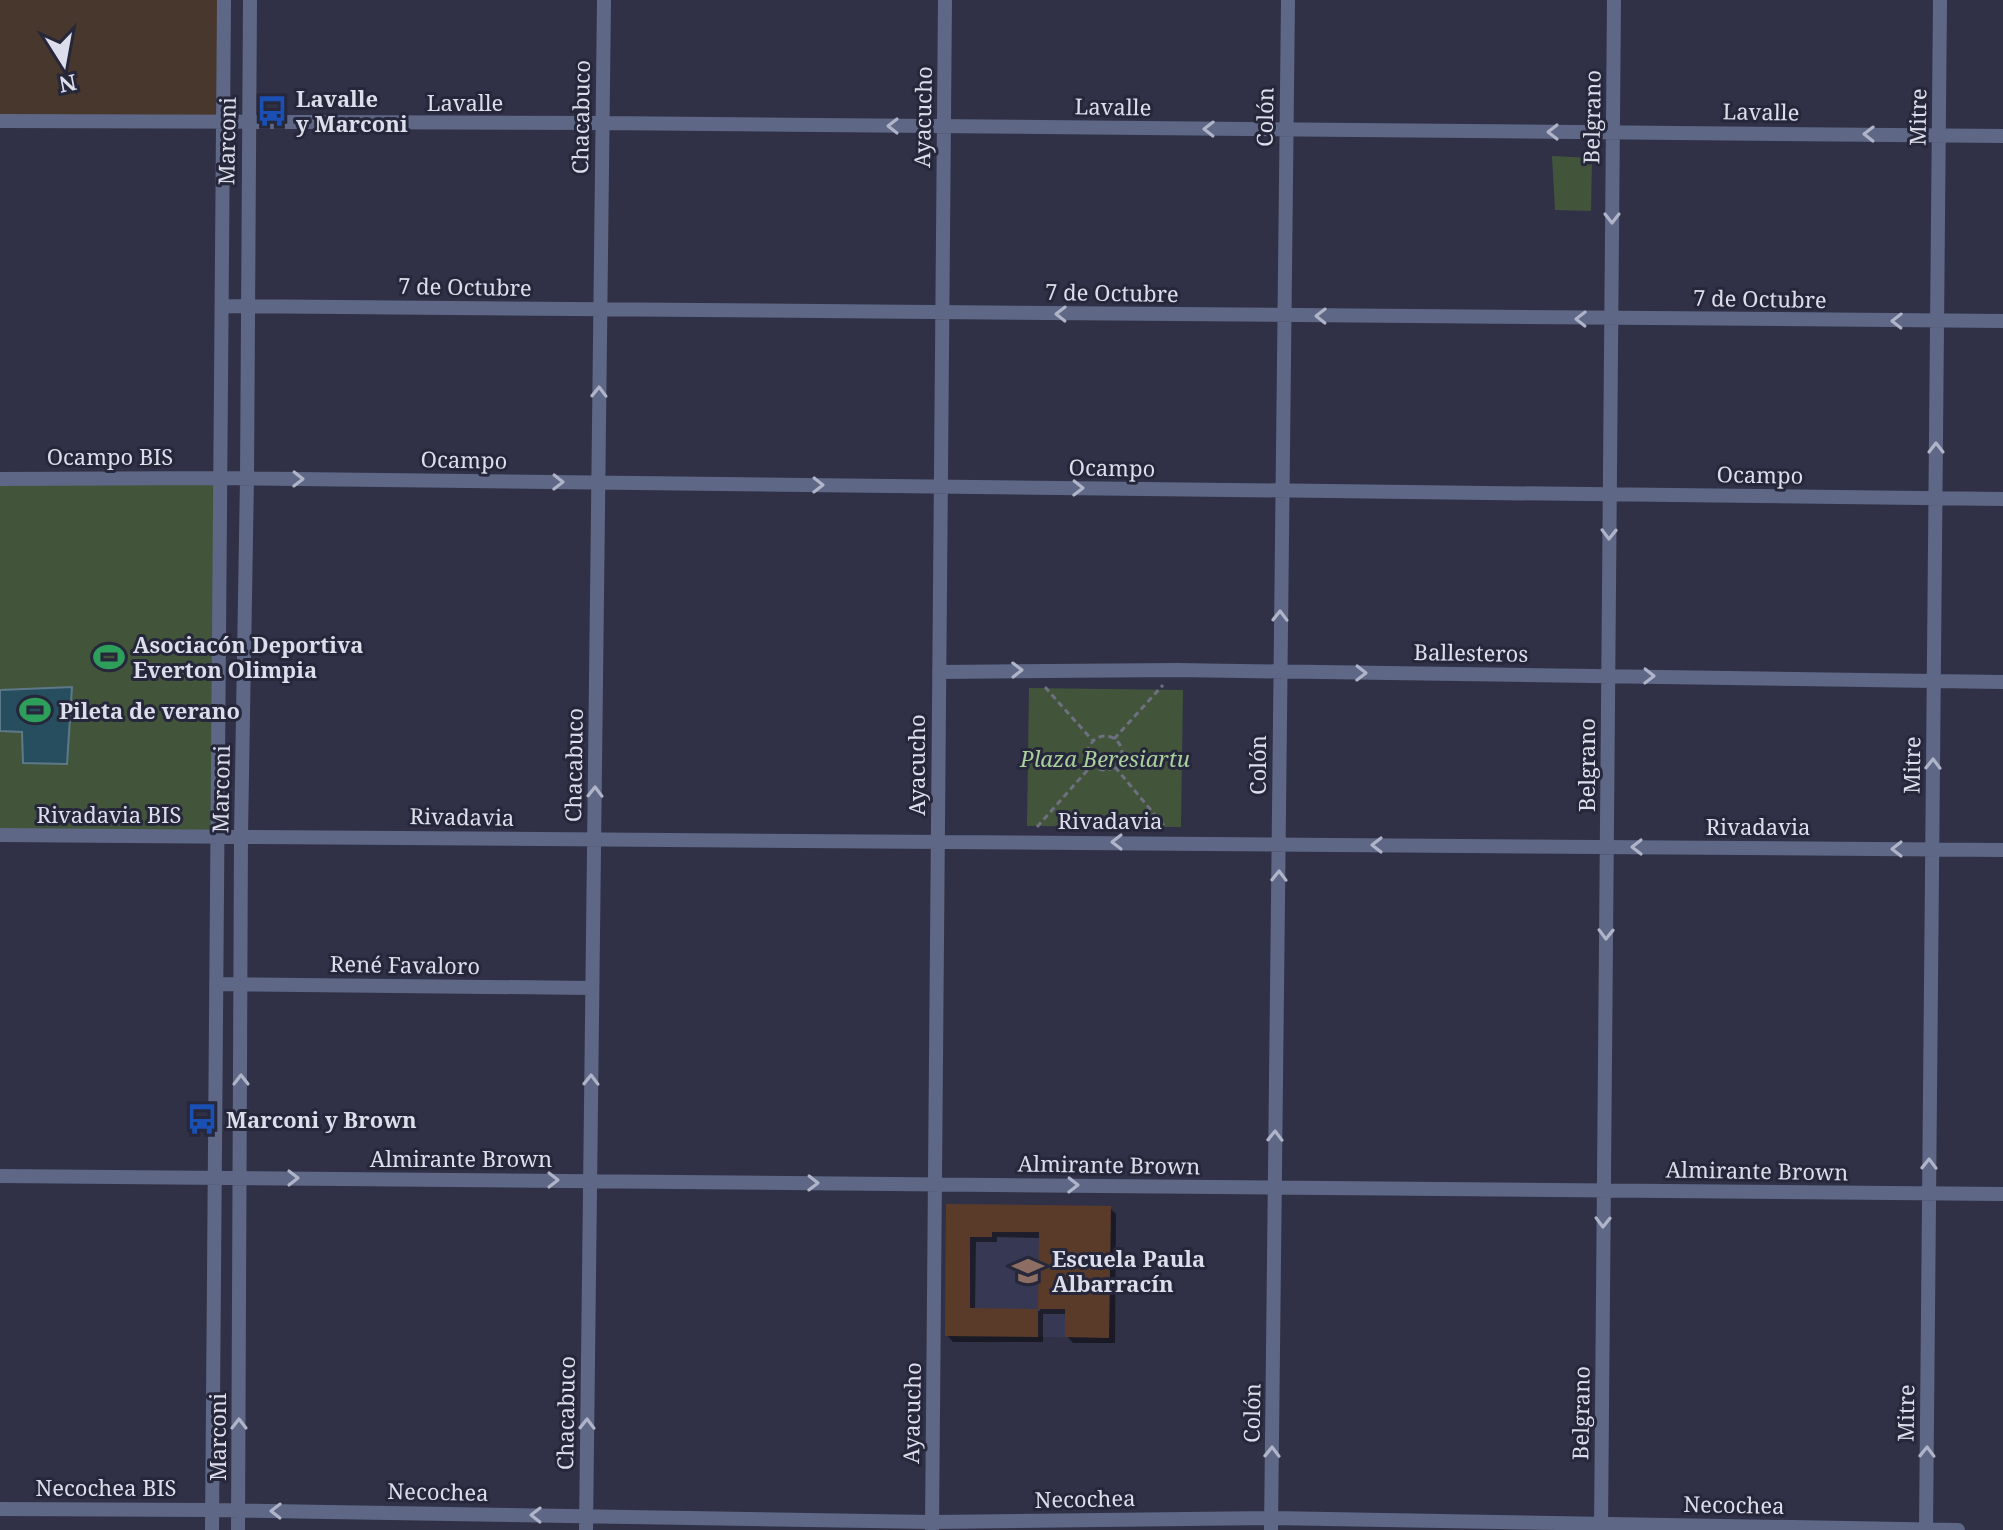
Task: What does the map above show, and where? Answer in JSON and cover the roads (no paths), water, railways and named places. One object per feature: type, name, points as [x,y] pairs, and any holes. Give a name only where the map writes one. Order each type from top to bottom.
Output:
[{"type":"street","name":"Marconi","points":[[212,1530],[224,0]]},
{"type":"street","name":"Marconi","points":[[238,1530],[241,835],[250,0]]},
{"type":"street","name":"Chacabuco","points":[[586,1523],[604,0]]},
{"type":"street","name":"Ayacucho","points":[[932,1526],[945,0]]},
{"type":"street","name":"Colón","points":[[1271,1524],[1288,0]]},
{"type":"street","name":"Belgrano","points":[[1601,1527],[1614,0]]},
{"type":"street","name":"Mitre","points":[[1926,1530],[1940,0]]},
{"type":"street","name":"Lavalle","points":[[0,121],[602,123],[2003,136]]},
{"type":"street","name":"7 de Octubre","points":[[222,306],[2003,321]]},
{"type":"street","name":"Ocampo","points":[[220,478],[2003,499]]},
{"type":"street","name":"Ocampo BIS","points":[[0,479],[220,478]]},
{"type":"street","name":"Ballesteros","points":[[939,672],[1177,670],[2003,682]]},
{"type":"street","name":"Rivadavia BIS","points":[[0,835],[217,837]]},
{"type":"street","name":"Rivadavia","points":[[217,837],[2003,850]]},
{"type":"street","name":"René Favaloro","points":[[216,984],[592,988]]},
{"type":"street","name":"Almirante Brown","points":[[0,1176],[2003,1194]]},
{"type":"street","name":"Necochea BIS","points":[[0,1509],[212,1510]]},
{"type":"street","name":"Necochea","points":[[212,1510],[586,1523],[932,1526],[1271,1524],[1958,1530]]},
{"type":"place","name":"Lavalle y Marconi","points":[[272,111]]},
{"type":"place","name":"Asociacón Deportiva Everton Olimpia","points":[[109,657]]},
{"type":"place","name":"Pileta de verano","points":[[35,710]]},
{"type":"place","name":"Marconi y Brown","points":[[202,1119]]},
{"type":"place","name":"Escuela Paula Albarracín","points":[[1028,1271]]},
{"type":"park label","name":"Plaza Beresiartu","points":[[1105,758]]}]
